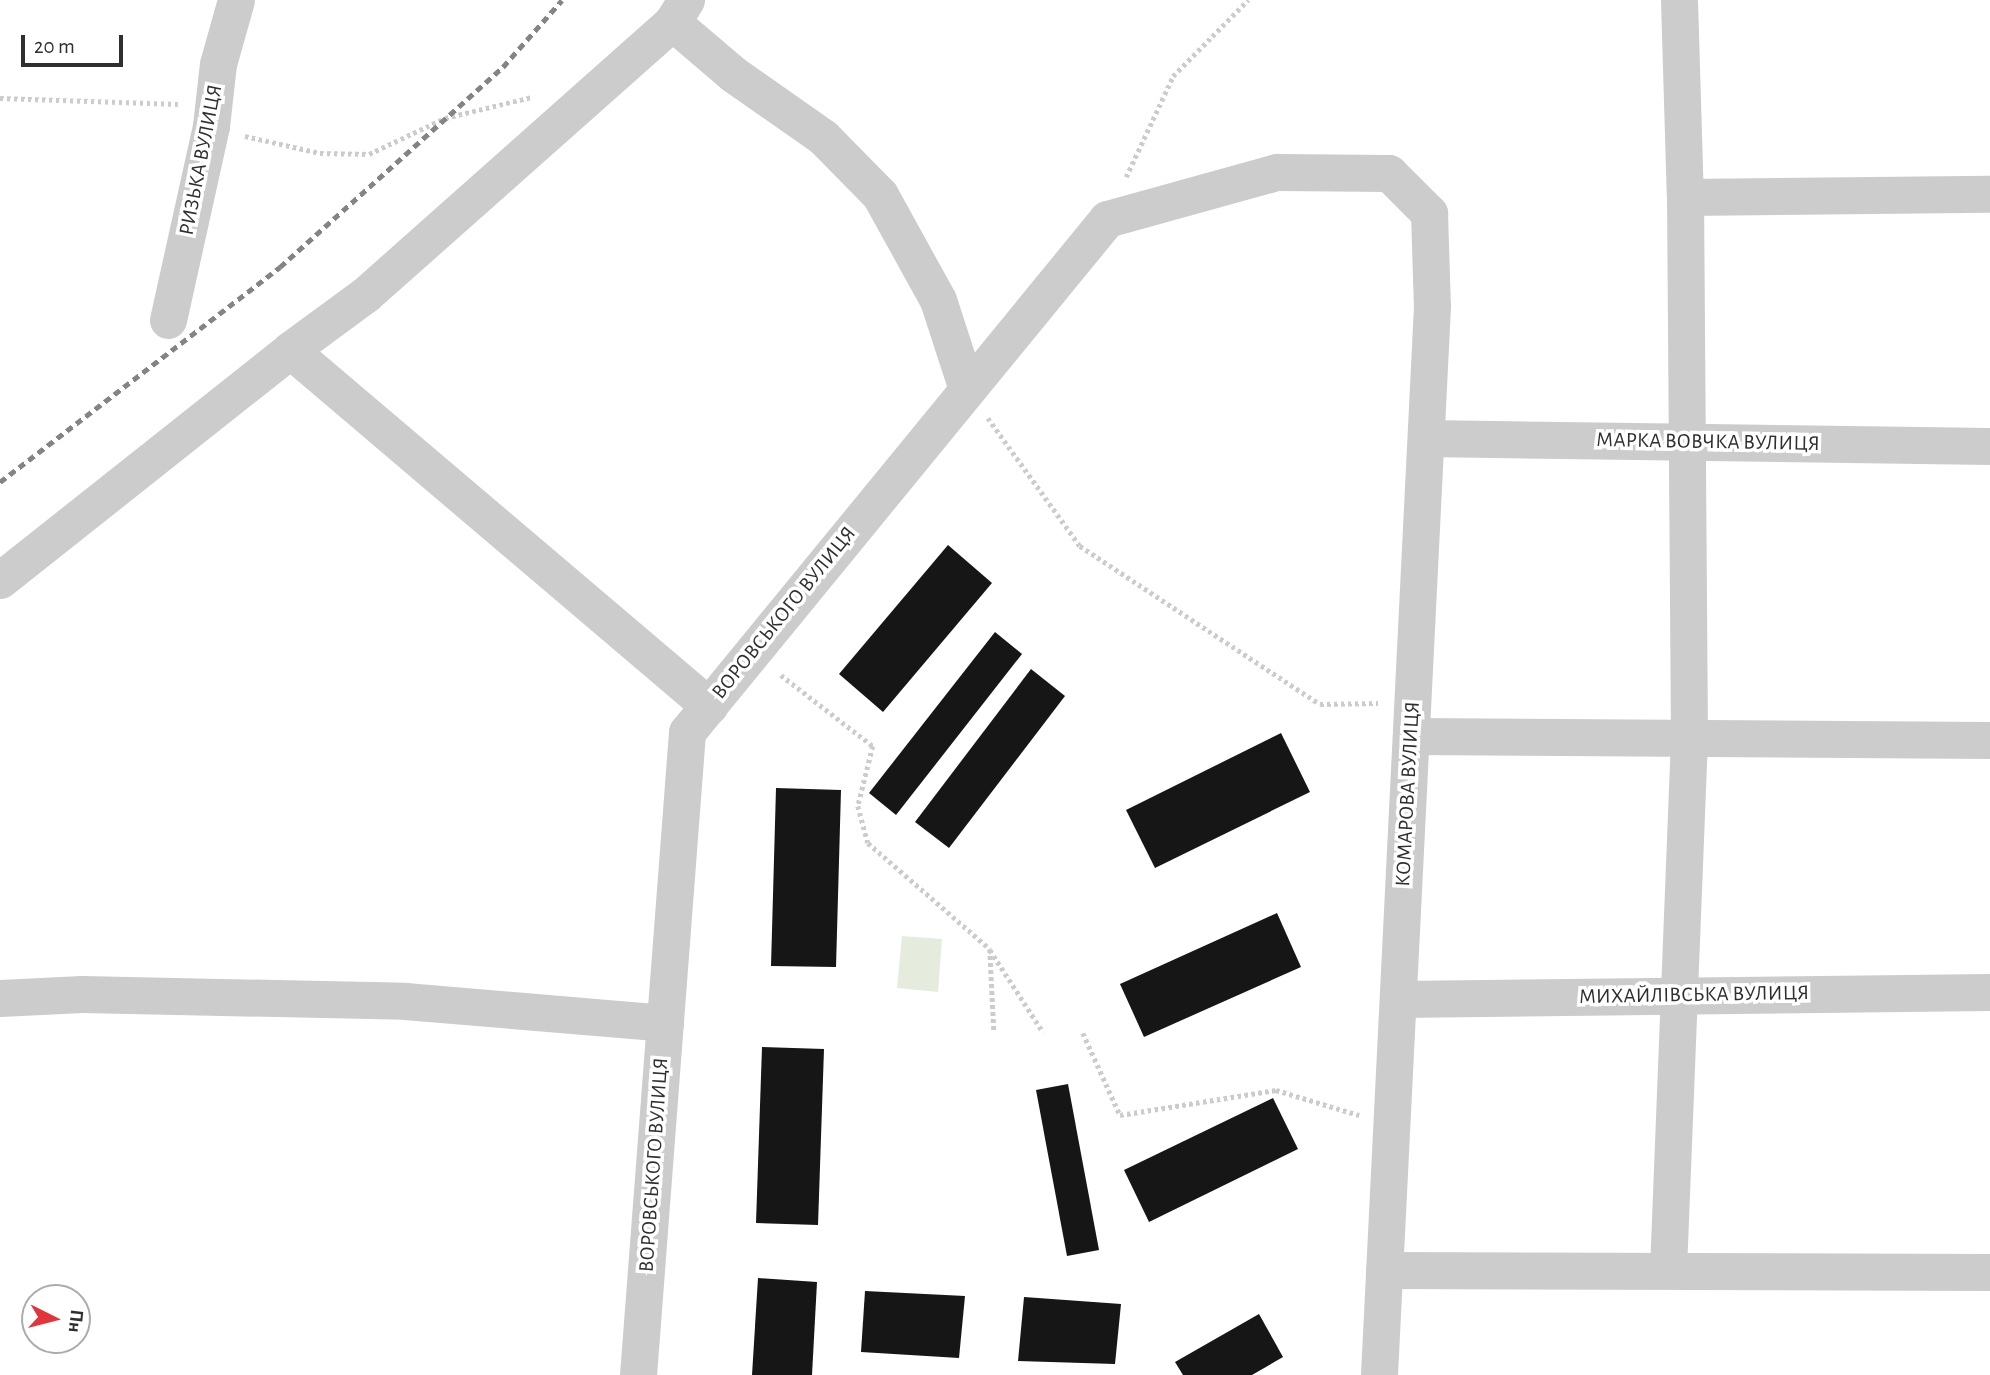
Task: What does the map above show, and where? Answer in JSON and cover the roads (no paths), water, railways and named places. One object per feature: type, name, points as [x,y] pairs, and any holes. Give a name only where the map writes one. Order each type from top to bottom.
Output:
[{"type":"street","name":"РИЗЬКА ВУЛИЦЯ","points":[[168,320],[212,117],[218,64],[236,0]]},
{"type":"street","points":[[1668,1270],[1689,738],[1685,197],[1679,0]]},
{"type":"street","points":[[0,580],[290,350],[365,295],[679,11],[733,74],[823,137],[880,195],[939,300],[967,389]]},
{"type":"street","name":"КОМАРОВА ВУЛИЦЯ","points":[[1107,219],[1277,172],[1389,173],[1429,213],[1432,306],[1379,1375]]},
{"type":"street","points":[[1685,197],[1990,194]]},
{"type":"street","name":"ВОРОВСЬКОГО ВУЛИЦЯ","points":[[638,1375],[687,732],[1107,219]]},
{"type":"street","points":[[290,350],[709,706]]},
{"type":"street","name":"МАРКА ВОВЧКА ВУЛИЦЯ","points":[[1426,439],[1990,446]]},
{"type":"street","points":[[1412,720],[1689,738],[1990,740]]},
{"type":"street","name":"МИХАЙЛІВСЬКА ВУЛИЦЯ","points":[[1398,999],[1990,992]]},
{"type":"street","points":[[0,998],[82,993],[405,1001],[665,1023]]},
{"type":"street","points":[[1384,1270],[1990,1272]]},
{"type":"railway","points":[[0,482],[280,267],[503,67],[562,0]]}]
